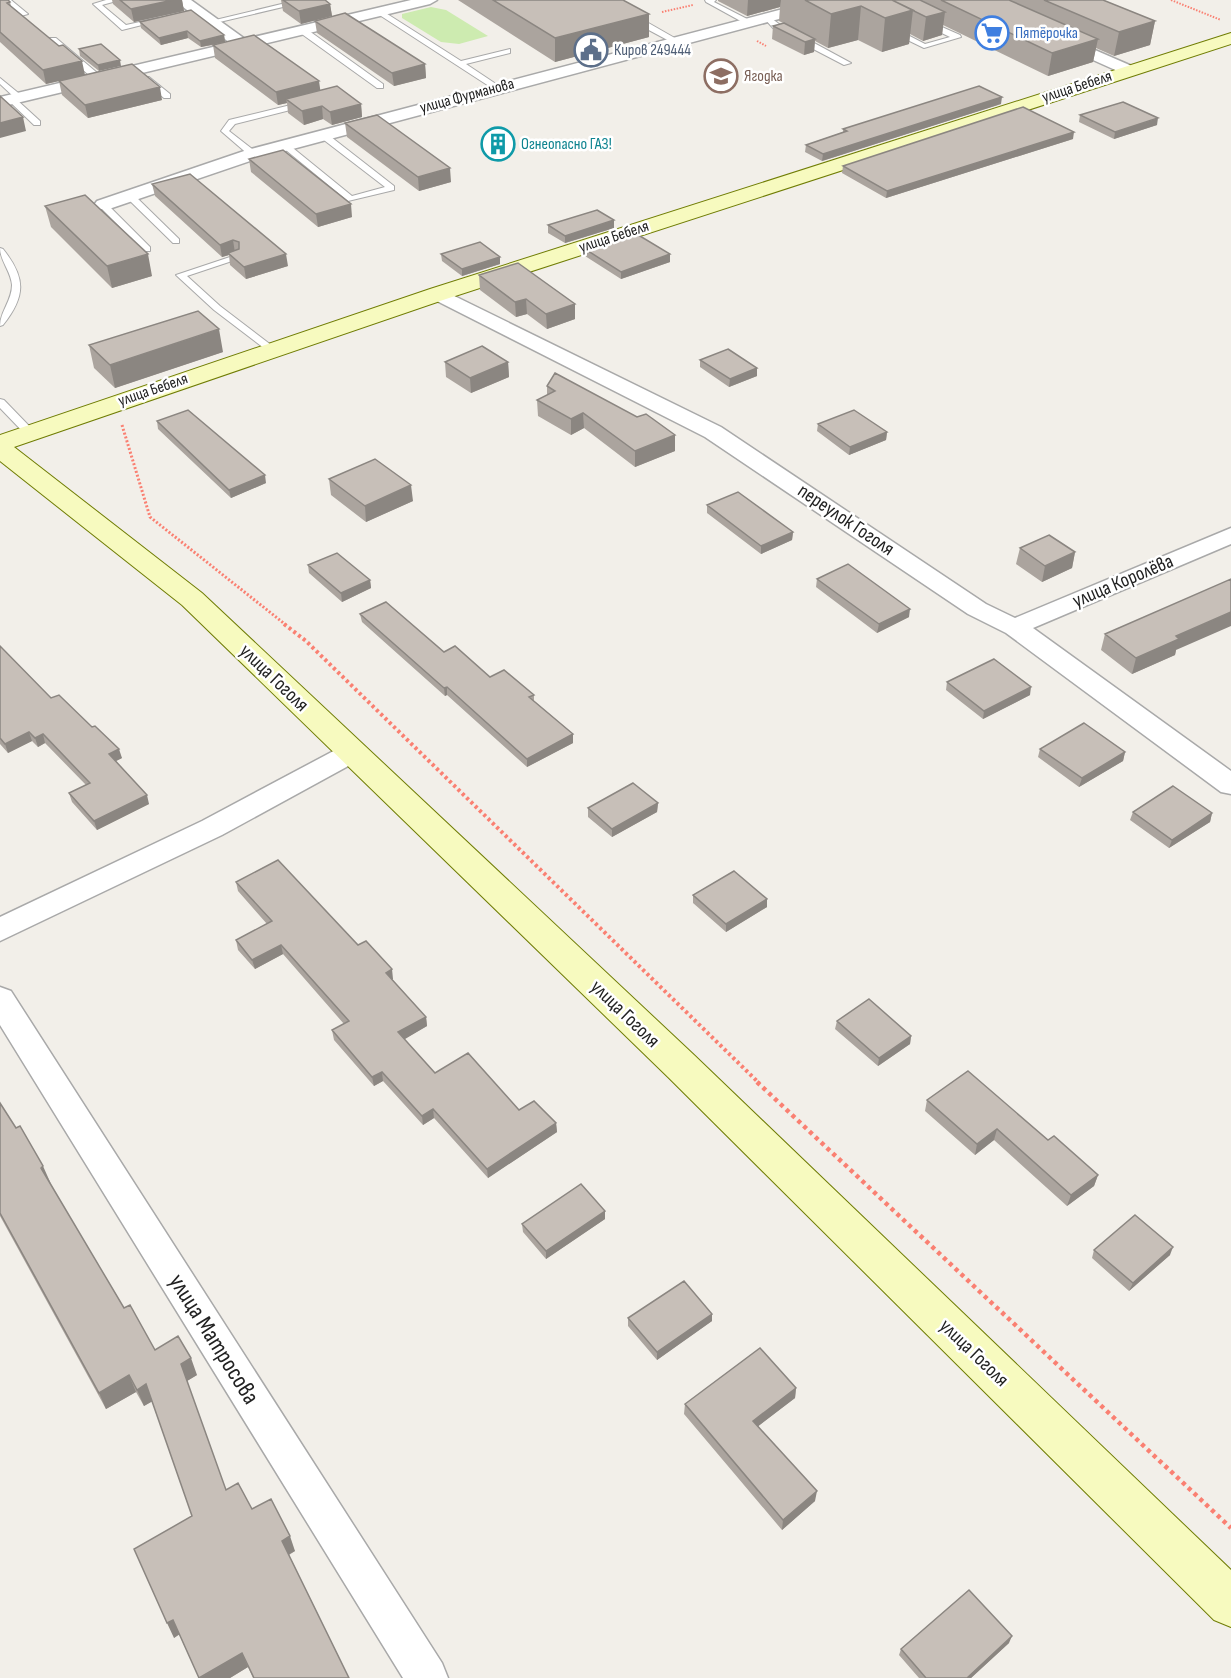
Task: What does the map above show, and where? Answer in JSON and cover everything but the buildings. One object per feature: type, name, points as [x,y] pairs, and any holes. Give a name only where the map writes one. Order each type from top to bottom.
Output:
[{"type":"street","points":[[10,100],[255,44],[302,30],[430,0]]},
{"type":"street","name":"улица Фурманова","points":[[104,205],[131,198],[253,154],[767,17],[835,2]]},
{"type":"street","points":[[188,9],[255,44]]},
{"type":"street","name":"улица Бебеля","points":[[0,443],[15,440],[116,403],[438,294],[1128,70],[1226,29]]},
{"type":"street","points":[[1045,33],[1128,70]]},
{"type":"street","name":"переулок Гоголя","points":[[438,294],[713,432],[977,609],[1015,627],[1231,785]]},
{"type":"street","name":"улица Гоголя","points":[[15,440],[192,599],[689,1074],[1231,1603]]},
{"type":"street","name":"улица Королёва","points":[[1015,627],[1231,535]]},
{"type":"street","points":[[0,930],[212,828],[351,753]]},
{"type":"street","name":"улица Матросова","points":[[0,999],[427,1678]]},
{"type":"lane","points":[[7,0],[24,14]]},
{"type":"lane","points":[[116,0],[97,4],[125,28],[166,19]]},
{"type":"lane","points":[[211,22],[263,7],[303,1]]},
{"type":"lane","points":[[710,1],[749,22]]},
{"type":"lane","points":[[381,12],[498,88]]},
{"type":"lane","points":[[767,17],[776,26],[847,63]]},
{"type":"lane","points":[[883,26],[924,46],[957,37],[919,18]]},
{"type":"lane","points":[[635,19],[676,41]]},
{"type":"lane","points":[[302,30],[380,86]]},
{"type":"lane","points":[[53,40],[99,79]]},
{"type":"lane","points":[[462,63],[507,51]]},
{"type":"lane","points":[[135,70],[167,96]]},
{"type":"lane","points":[[0,80],[10,100],[38,123]]},
{"type":"lane","points":[[253,154],[225,131],[232,122],[316,100]]},
{"type":"lane","points":[[285,146],[351,199],[391,188],[323,135]]},
{"type":"lane","points":[[131,198],[176,241]]},
{"type":"lane","points":[[104,205],[147,249]]},
{"type":"lane","points":[[0,251],[12,264],[18,288],[8,314],[0,323]]},
{"type":"lane","points":[[236,258],[181,275],[218,308],[272,350]]},
{"type":"lane","points":[[206,312],[218,308]]},
{"type":"lane","points":[[0,402],[15,440]]},
{"type":"path","points":[[1171,0],[1226,29]]},
{"type":"path","points":[[635,19],[710,1]]},
{"type":"path","points":[[116,403],[150,517],[306,641],[716,1043],[1231,1528]]},
{"type":"green space","points":[[431,7],[446,10],[488,36],[459,44],[441,42],[402,18],[402,14]]},
{"type":"place","name":"Пятёрочка","points":[[992,33]]},
{"type":"place","name":"Киров 249444","points":[[591,50]]},
{"type":"place","name":"Ягодка","points":[[721,76]]},
{"type":"place","name":"Огнеопасно ГАЗ!","points":[[498,144]]}]
